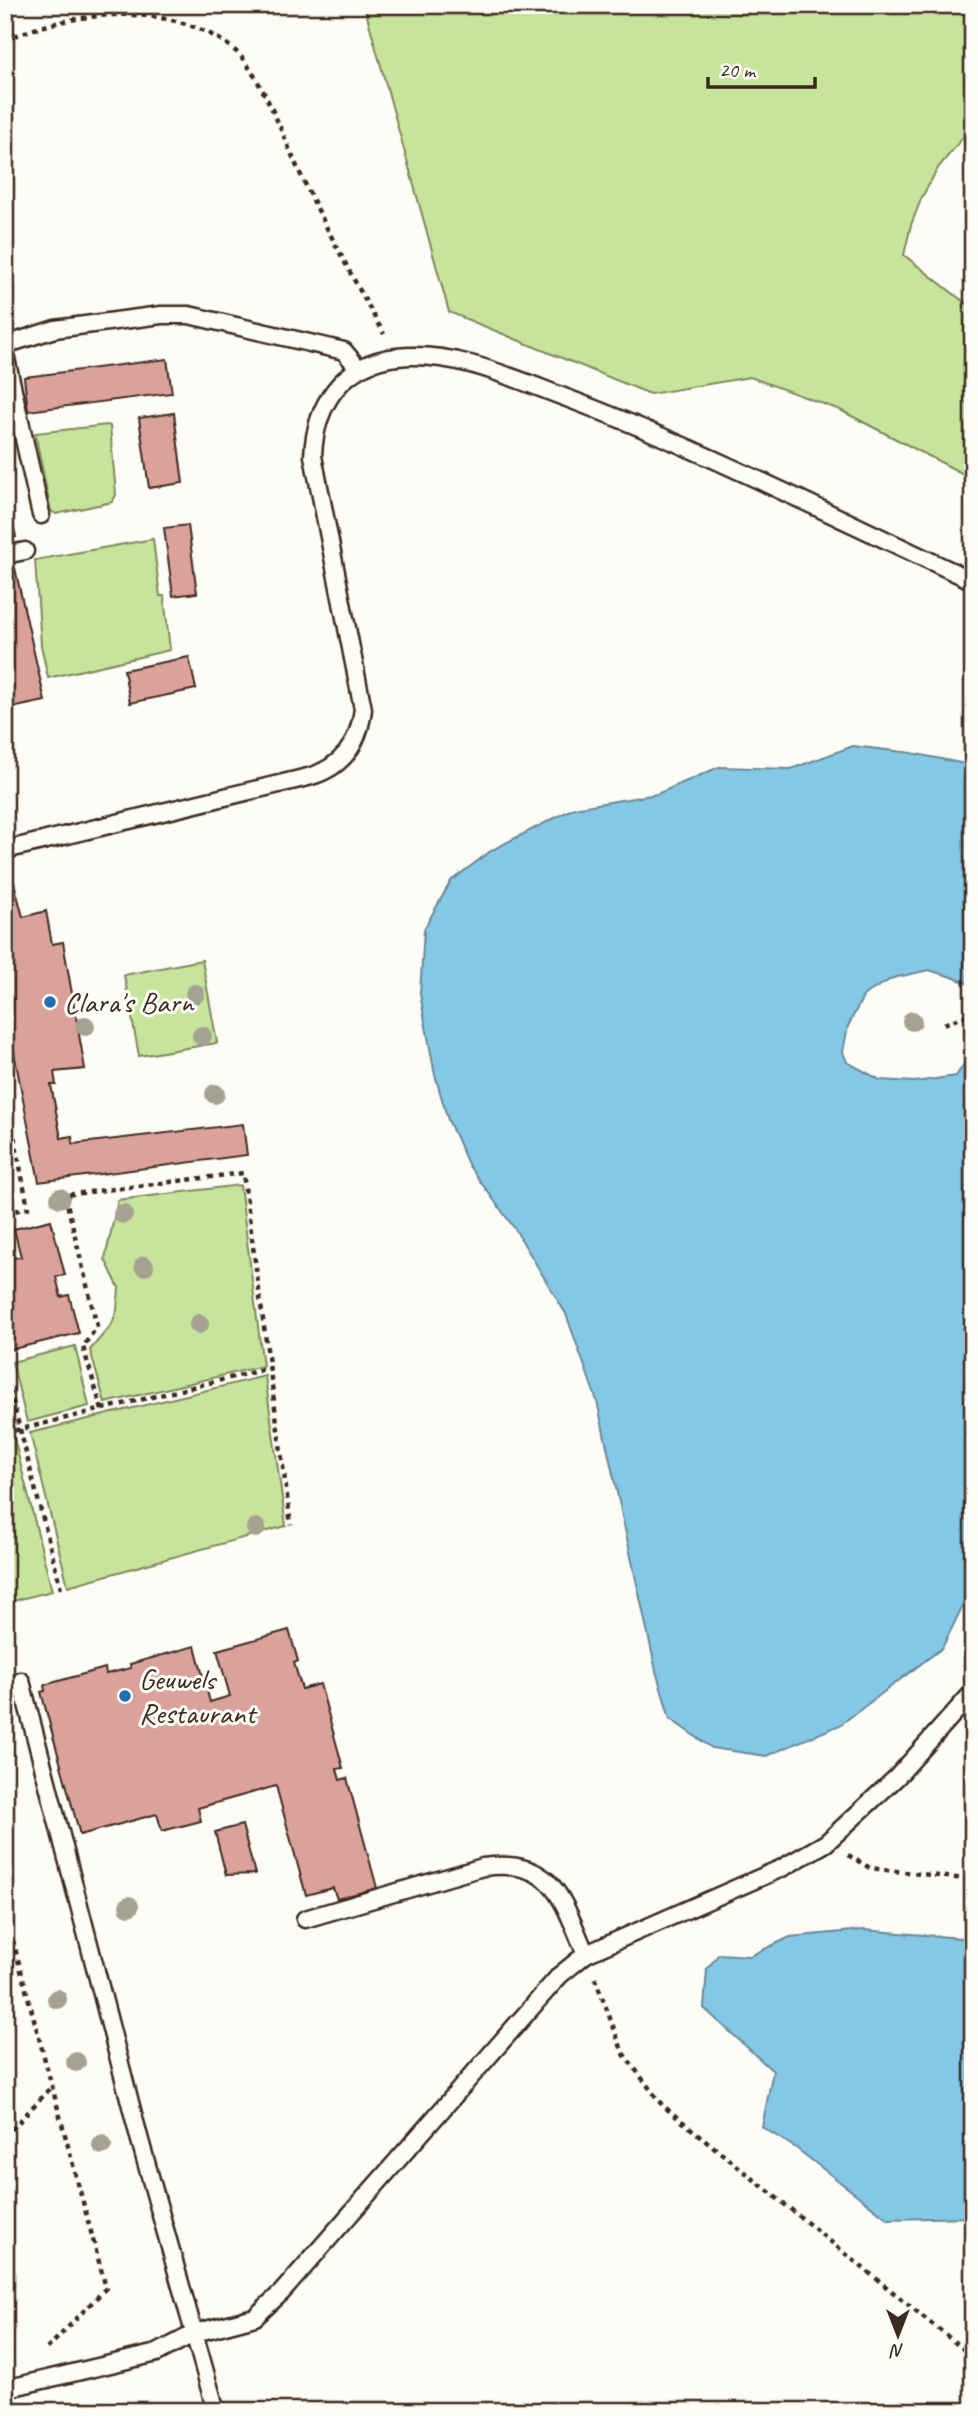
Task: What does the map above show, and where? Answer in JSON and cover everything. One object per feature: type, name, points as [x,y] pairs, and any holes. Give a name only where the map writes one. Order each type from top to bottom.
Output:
[{"type":"lane","points":[[5,345],[55,329],[160,315],[189,315],[344,351],[359,369]]},
{"type":"lane","points":[[5,354],[41,515]]},
{"type":"lane","points":[[5,850],[308,778],[322,773],[346,755],[361,727],[363,709],[313,456],[314,435],[319,415],[342,381],[377,361],[397,356],[453,360],[497,372],[630,422],[973,581]]},
{"type":"lane","points":[[5,555],[24,551]]},
{"type":"lane","points":[[21,1681],[139,2137],[216,2411]]},
{"type":"lane","points":[[5,2389],[157,2353],[195,2333],[255,2317],[282,2292],[560,1975],[586,1954],[782,1868],[826,1843],[897,1777],[973,1692]]},
{"type":"lane","points":[[305,1919],[483,1867],[517,1866],[533,1871],[556,1888],[586,1954]]},
{"type":"path","points":[[5,40],[40,25],[107,9]]},
{"type":"path","points":[[198,21],[225,39],[250,69],[335,248],[397,356]]},
{"type":"path","points":[[944,1024],[973,1013]]},
{"type":"path","points":[[5,1088],[28,1208],[5,1213]]},
{"type":"path","points":[[102,1410],[83,1347],[97,1326],[65,1195],[243,1173],[291,1525]]},
{"type":"path","points":[[5,1433],[270,1368]]},
{"type":"path","points":[[5,1371],[61,1588]]},
{"type":"path","points":[[826,1843],[870,1868],[973,1880]]},
{"type":"path","points":[[5,1911],[106,2288],[31,2365],[36,2382]]},
{"type":"path","points":[[586,1954],[623,2053],[662,2105],[973,2357]]},
{"type":"path","points":[[5,2137],[52,2086]]},
{"type":"green space","points":[[364,5],[973,5],[973,125],[938,168],[922,197],[911,225],[904,255],[973,309],[973,479],[840,410],[750,377],[650,394],[449,312]]},
{"type":"green space","points":[[110,426],[116,495],[112,502],[56,514],[51,511],[35,433]]},
{"type":"green space","points":[[153,539],[160,596],[164,596],[170,650],[48,678],[41,645],[35,560]]},
{"type":"green space","points":[[202,960],[217,1043],[139,1056],[124,975]]},
{"type":"green space","points":[[240,1185],[263,1366],[105,1403],[90,1350],[112,1324],[117,1310],[119,1288],[105,1259],[118,1200]]},
{"type":"green space","points":[[75,1346],[89,1406],[27,1422],[12,1362]]},
{"type":"green space","points":[[265,1376],[286,1526],[68,1586],[30,1433]]},
{"type":"green space","points":[[14,1438],[52,1591],[5,1603],[5,1440]]},
{"type":"water","points":[[853,746],[912,753],[965,764],[973,762],[973,986],[929,970],[893,978],[864,995],[848,1026],[843,1052],[847,1062],[880,1080],[915,1082],[956,1076],[973,1051],[973,1585],[942,1648],[840,1725],[766,1756],[712,1748],[670,1719],[656,1671],[597,1401],[566,1314],[515,1229],[469,1166],[448,1120],[435,1075],[420,994],[424,929],[451,881],[492,850],[574,808],[657,794],[719,767],[791,769]]},
{"type":"water","points":[[863,1930],[973,1939],[973,2217],[888,2219],[796,2148],[762,2127],[773,2071],[704,2008],[707,1969],[719,1954],[750,1956],[790,1937]]},
{"type":"building","points":[[167,359],[172,393],[28,411],[24,377]]},
{"type":"building","points":[[174,413],[183,483],[149,488],[139,418]]},
{"type":"building","points":[[5,491],[16,537],[5,539]]},
{"type":"building","points":[[188,525],[197,593],[173,596],[164,528]]},
{"type":"building","points":[[15,568],[45,701],[11,708],[5,682],[5,570]]},
{"type":"building","points":[[189,657],[196,689],[130,703],[124,670]]},
{"type":"building","points":[[13,879],[23,917],[46,911],[52,944],[63,942],[85,1069],[54,1072],[56,1085],[51,1085],[61,1138],[72,1136],[73,1144],[243,1124],[247,1155],[39,1182],[5,1006],[5,881]]},
{"type":"building","points":[[51,1220],[65,1275],[56,1277],[61,1297],[69,1295],[79,1333],[5,1351],[5,1259],[21,1257],[14,1229]]},
{"type":"building","points":[[289,1630],[298,1661],[294,1663],[302,1689],[320,1684],[343,1768],[337,1769],[340,1780],[347,1778],[377,1888],[337,1899],[333,1888],[306,1895],[276,1786],[198,1808],[201,1821],[162,1831],[157,1814],[80,1835],[41,1692],[45,1691],[44,1685],[105,1668],[106,1674],[131,1668],[130,1664],[195,1646],[210,1702],[230,1696],[217,1650]]},
{"type":"building","points":[[242,1825],[255,1874],[226,1875],[215,1832]]},
{"type":"place","name":"Clara's Barn","points":[[50,1002]]},
{"type":"place","name":"Geuwels Restaurant","points":[[125,1696]]}]
